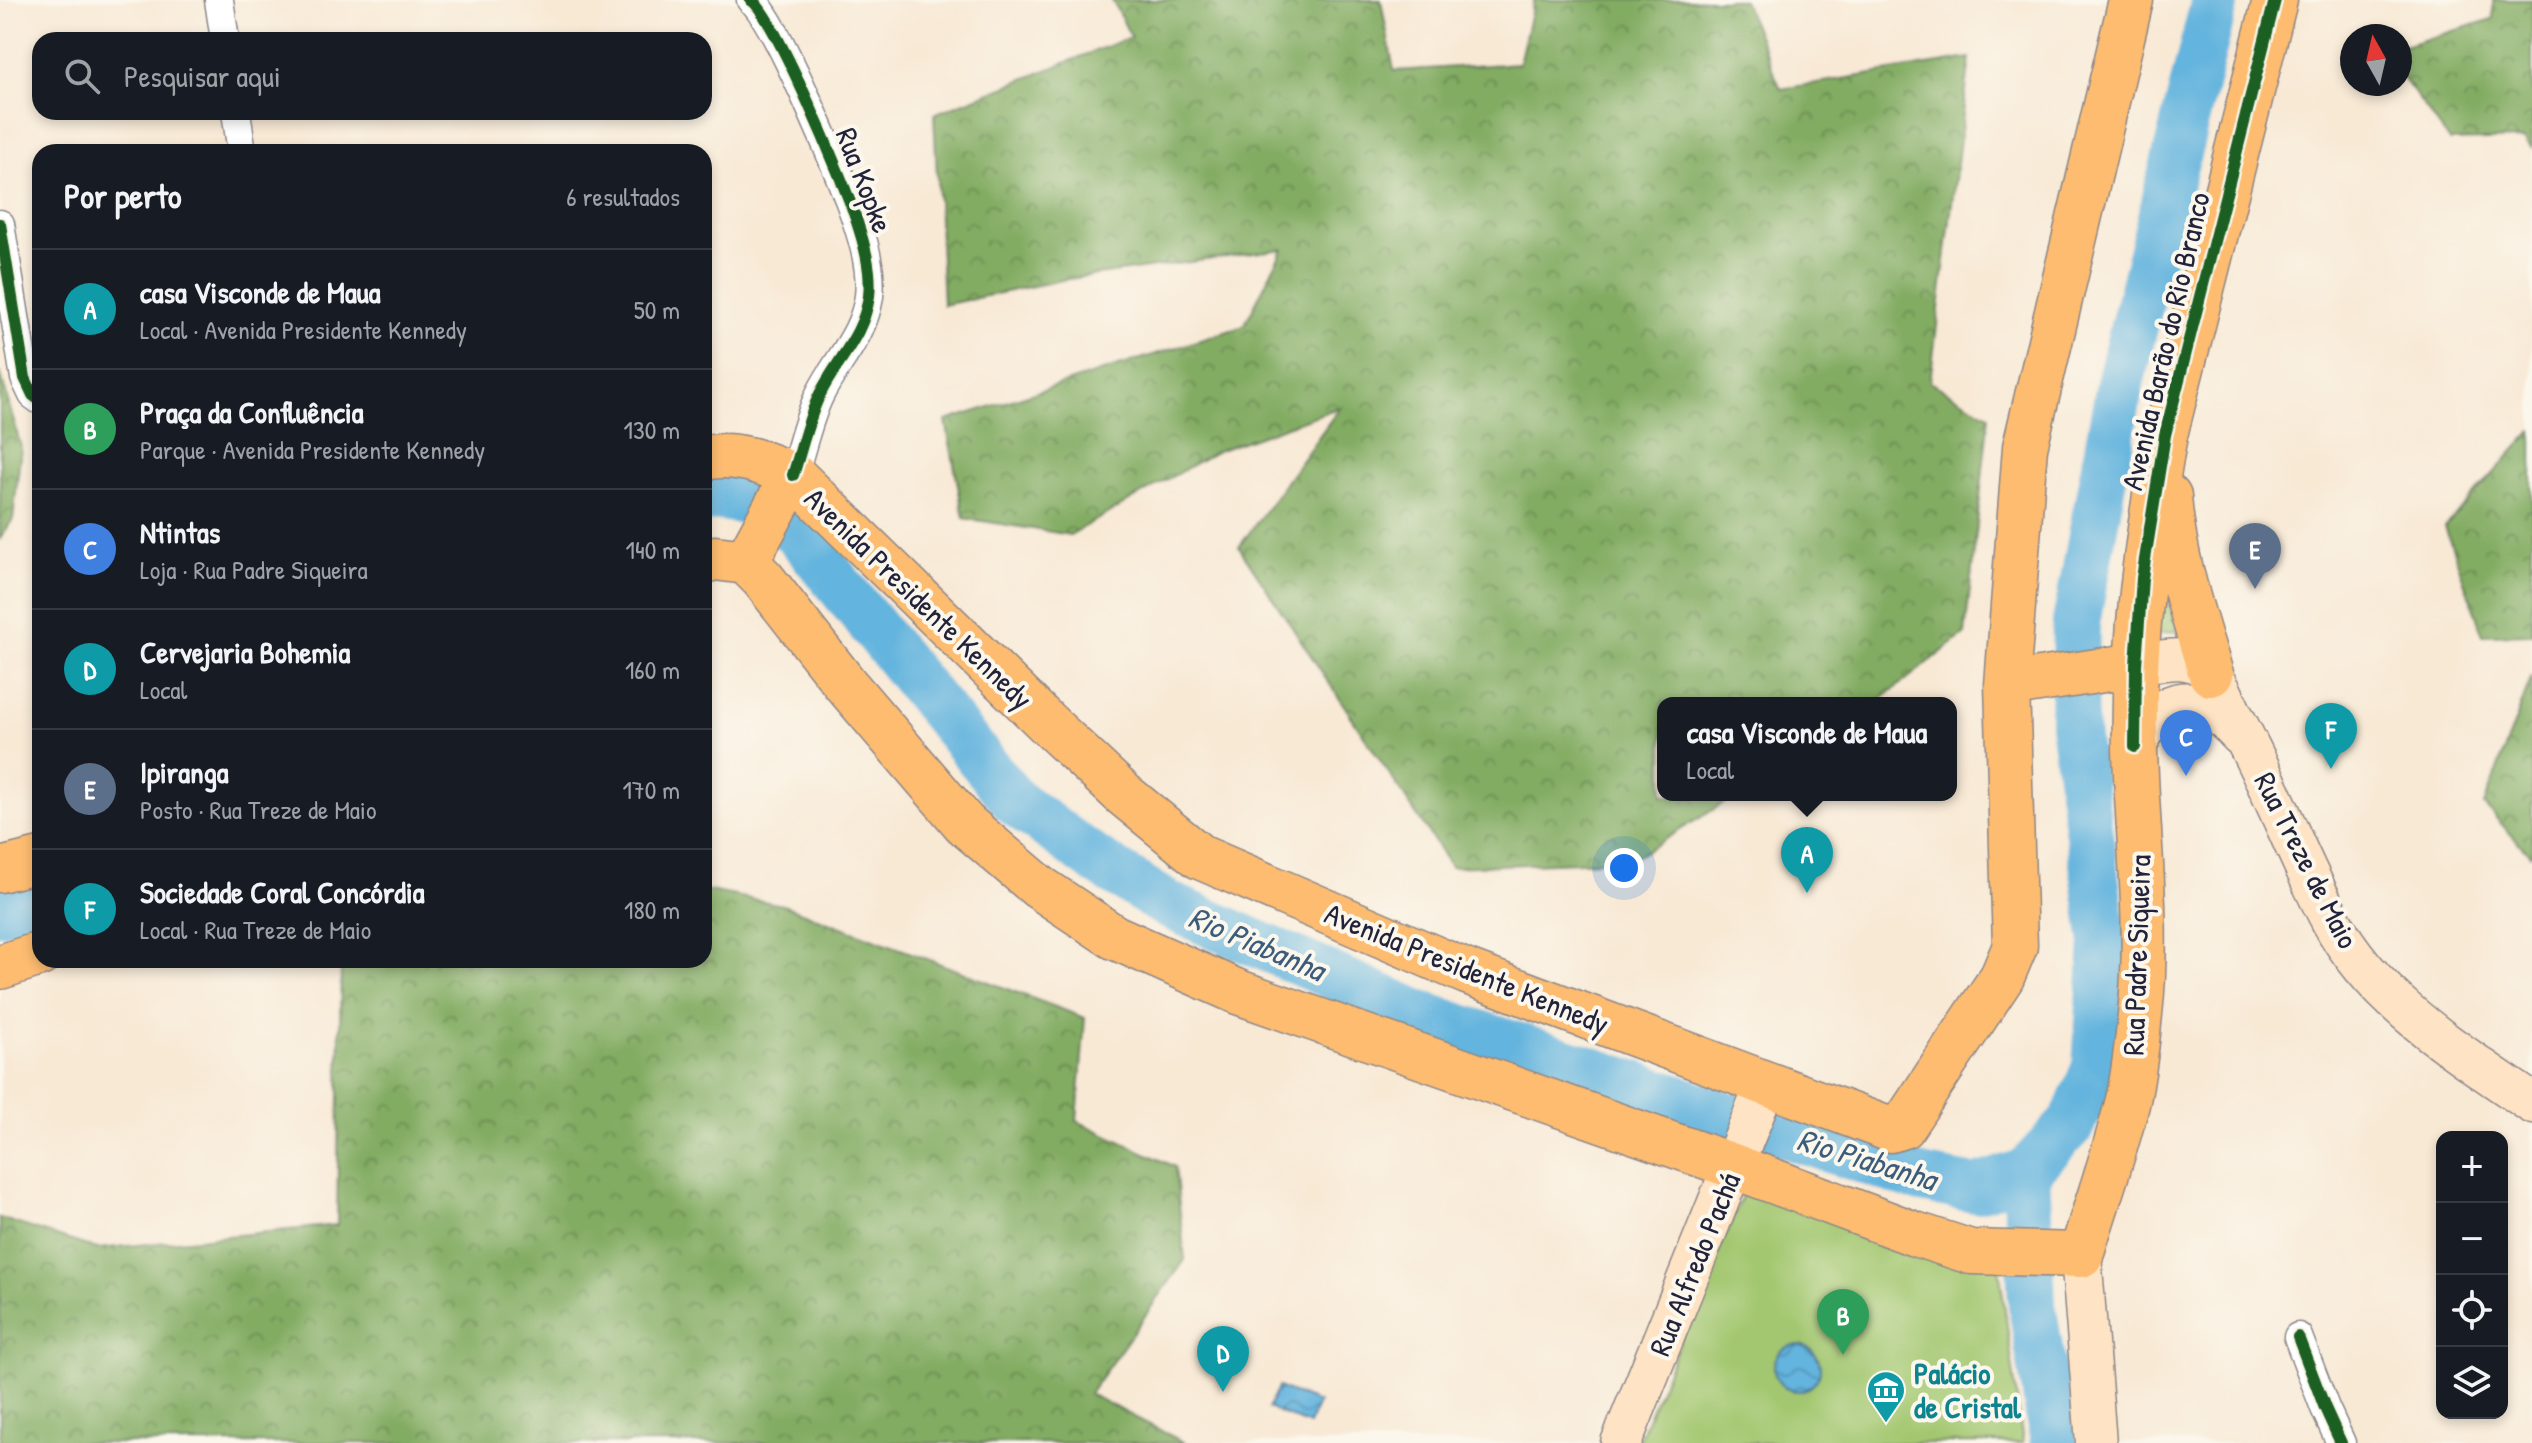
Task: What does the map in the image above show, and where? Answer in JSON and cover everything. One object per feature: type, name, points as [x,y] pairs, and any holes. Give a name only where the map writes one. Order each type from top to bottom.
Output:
[{"type":"main road","points":[[2131,0],[2025,447],[2007,685],[2177,659],[2195,660],[2211,674]]},
{"type":"main road","name":"Avenida Barão do Rio Branco","points":[[2135,747],[2142,578],[2165,435],[2275,0]]},
{"type":"main road","points":[[2165,435],[2174,546],[2211,674]]},
{"type":"main road","name":"Avenida Presidente Kennedy","points":[[712,456],[753,459],[793,475],[1046,722],[1123,794],[1200,857],[1467,972],[1764,1089],[1891,1130],[1903,1126],[2002,977],[2015,946],[2007,685]]},
{"type":"main road","points":[[793,475],[725,561],[846,685],[965,824],[1039,887],[1114,937],[1238,992],[1736,1159],[1915,1234],[1971,1252],[2069,1255]]},
{"type":"main road","name":"Rua Treze de Maio","points":[[2211,674],[2249,744],[2332,921],[2362,967],[2403,1010],[2532,1103]]},
{"type":"main road","points":[[2135,747],[2157,712],[2167,706],[2186,703],[2210,710],[2249,744]]},
{"type":"main road","name":"Rua Padre Siqueira","points":[[2096,1443],[2069,1255],[2128,1102],[2141,1012],[2143,909],[2135,747]]},
{"type":"main road","points":[[0,870],[32,862]]},
{"type":"main road","points":[[0,967],[32,957]]},
{"type":"main road","name":"Rua Alfredo Pachá","points":[[1621,1443],[1764,1089]]},
{"type":"street","points":[[219,0],[224,32]]},
{"type":"street","name":"Rua Kopke","points":[[751,0],[769,22],[801,90],[855,216],[868,262],[869,297],[858,335],[820,394],[793,475]]},
{"type":"street","points":[[237,120],[241,144]]},
{"type":"street","points":[[0,224],[25,378],[32,393]]},
{"type":"street","points":[[2298,1337],[2341,1443]]},
{"type":"green space","points":[[1112,0],[1381,0],[1394,71],[1519,63],[1534,0],[1743,0],[1781,89],[1970,58],[1930,382],[1989,415],[1965,634],[1884,697],[1657,697],[1657,801],[1727,801],[1631,860],[1451,867],[1239,547],[1340,407],[1217,451],[1070,535],[964,518],[946,421],[1244,326],[1283,249],[1062,280],[943,305],[934,114],[1131,37]]},
{"type":"green space","points":[[2493,0],[2532,0],[2532,149],[2524,139],[2450,141],[2412,90],[2412,43],[2493,19]]},
{"type":"green space","points":[[0,372],[21,447],[13,519],[0,539]]},
{"type":"green space","points":[[2532,431],[2532,634],[2483,635],[2445,527]]},
{"type":"green space","points":[[2157,568],[2178,631],[2156,634]]},
{"type":"green space","points":[[2532,676],[2532,853],[2530,855],[2484,805]]},
{"type":"green space","points":[[712,892],[783,905],[1085,1018],[1077,1121],[1175,1167],[1185,1260],[1089,1394],[1185,1443],[0,1443],[0,1218],[97,1249],[337,1225],[341,968],[712,968]]},
{"type":"green space","points":[[1746,1187],[1999,1267],[2023,1443],[1637,1443]]},
{"type":"water","points":[[1797,1345],[1813,1352],[1820,1368],[1813,1384],[1797,1391],[1781,1384],[1774,1368],[1781,1352]]},
{"type":"water","points":[[1278,1387],[1318,1403],[1309,1425],[1268,1408]]},
{"type":"waterway","name":"Rio Piabanha","points":[[712,497],[755,502],[797,533],[1015,802],[1094,859],[1168,905],[1419,1014],[1921,1179],[1975,1189],[2026,1172],[2073,1122],[2096,1067],[2104,943],[2074,724],[2076,623],[2121,379],[2215,0]]},
{"type":"waterway","name":"Rio Piabanha","points":[[0,911],[32,901]]},
{"type":"waterway","points":[[2026,1172],[2032,1305],[2054,1443]]},
{"type":"cycle path","points":[[751,0],[775,34],[824,138],[856,219],[869,276],[869,296],[862,323],[816,403],[793,475]]},
{"type":"cycle path","points":[[2135,747],[2142,578],[2165,435],[2275,0]]},
{"type":"cycle path","points":[[0,224],[25,378],[32,393]]},
{"type":"cycle path","points":[[2298,1337],[2341,1443]]},
{"type":"place","name":"Ipiranga","points":[[2255,589]]},
{"type":"place","name":"Sociedade Coral Concórdia","points":[[2331,769]]},
{"type":"place","name":"Ntintas","points":[[2186,776]]},
{"type":"place","name":"casa Visconde de Maua","points":[[1807,893]]},
{"type":"place","name":"Praça da Confluência","points":[[1843,1355]]},
{"type":"place","name":"Cervejaria Bohemia","points":[[1223,1392]]},
{"type":"place","name":"Palácio de Cristal","points":[[1886,1424]]}]
